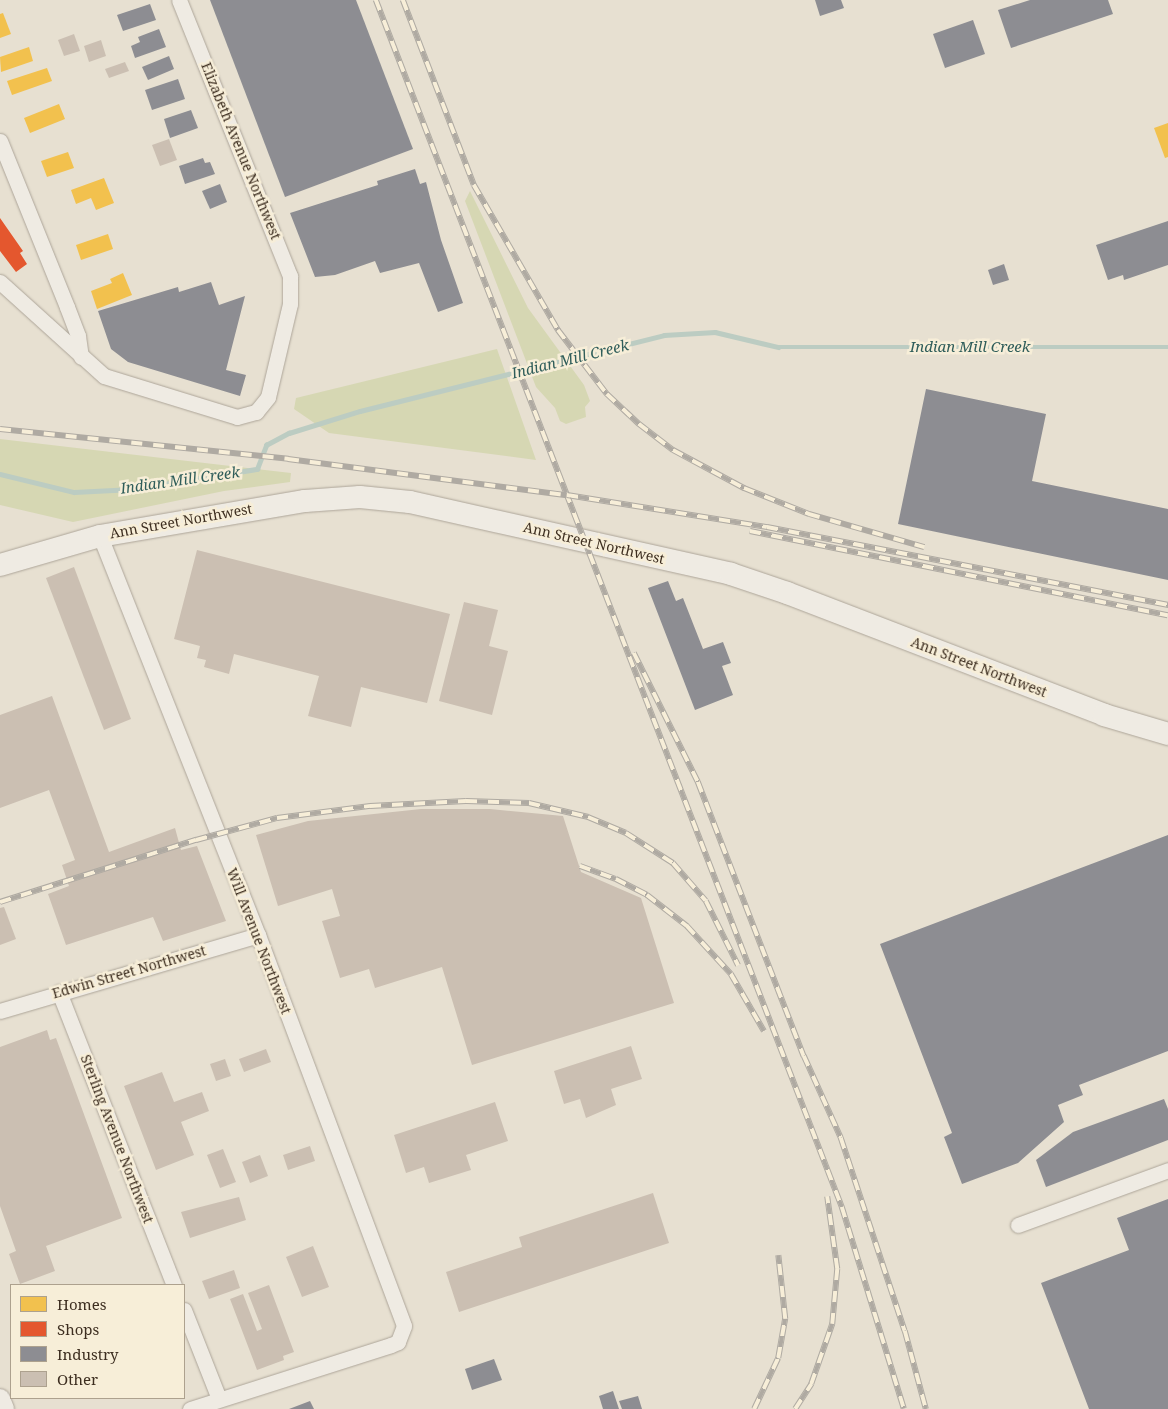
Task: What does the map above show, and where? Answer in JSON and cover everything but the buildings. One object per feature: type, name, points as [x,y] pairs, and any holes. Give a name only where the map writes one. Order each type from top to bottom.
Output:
[{"type":"main road","name":"Ann Street Northwest","points":[[0,565],[100,536],[324,498],[360,497],[410,502],[731,574],[787,592],[1104,715],[1168,734]]},
{"type":"street","name":"Elizabeth Avenue Northwest","points":[[81,357],[104,376],[202,407],[248,416],[256,412],[268,397],[290,304],[290,276],[286,262],[179,0]]},
{"type":"street","points":[[0,141],[70,314],[81,357]]},
{"type":"street","points":[[0,282],[81,357]]},
{"type":"street","name":"Will Avenue Northwest","points":[[100,536],[258,935],[401,1315],[403,1334],[391,1345],[219,1399]]},
{"type":"street","name":"Edwin Street Northwest","points":[[0,1011],[59,992],[258,935]]},
{"type":"street","name":"Sterling Avenue Northwest","points":[[59,992],[174,1284]]},
{"type":"street","points":[[1018,1225],[1168,1170]]},
{"type":"street","points":[[185,1313],[219,1399],[190,1409]]},
{"type":"street","points":[[0,1399],[4,1409]]},
{"type":"green space","points":[[470,191],[528,308],[584,385],[590,401],[585,407],[586,417],[566,424],[560,421],[555,408],[536,387],[465,201]]},
{"type":"green space","points":[[497,349],[536,460],[329,433],[294,409],[296,398]]},
{"type":"green space","points":[[0,439],[291,473],[290,482],[224,491],[73,522],[0,505]]},
{"type":"waterway","name":"Indian Mill Creek","points":[[0,474],[74,492],[133,489],[257,469],[266,445],[289,433],[360,411],[664,335],[715,332],[778,347],[1168,347]]},
{"type":"railway","points":[[376,0],[842,1207],[904,1409]]},
{"type":"railway","points":[[403,0],[474,185],[558,330],[607,394],[639,424],[673,450],[744,488],[809,514],[924,547]]},
{"type":"railway","points":[[0,429],[288,459],[567,495],[767,527],[1168,605]]},
{"type":"railway","points":[[750,531],[1168,615]]},
{"type":"railway","points":[[634,653],[698,782],[804,1056],[841,1138],[905,1331],[926,1409]]},
{"type":"railway","points":[[0,902],[196,840],[277,818],[370,806],[466,801],[529,803],[588,817],[626,833],[673,863],[706,901],[738,965]]},
{"type":"railway","points":[[580,866],[616,879],[647,895],[687,926],[731,974],[764,1031]]},
{"type":"railway","points":[[795,1409],[811,1384],[832,1324],[837,1269],[827,1197]]},
{"type":"railway","points":[[754,1409],[778,1358],[785,1319],[778,1255]]}]
